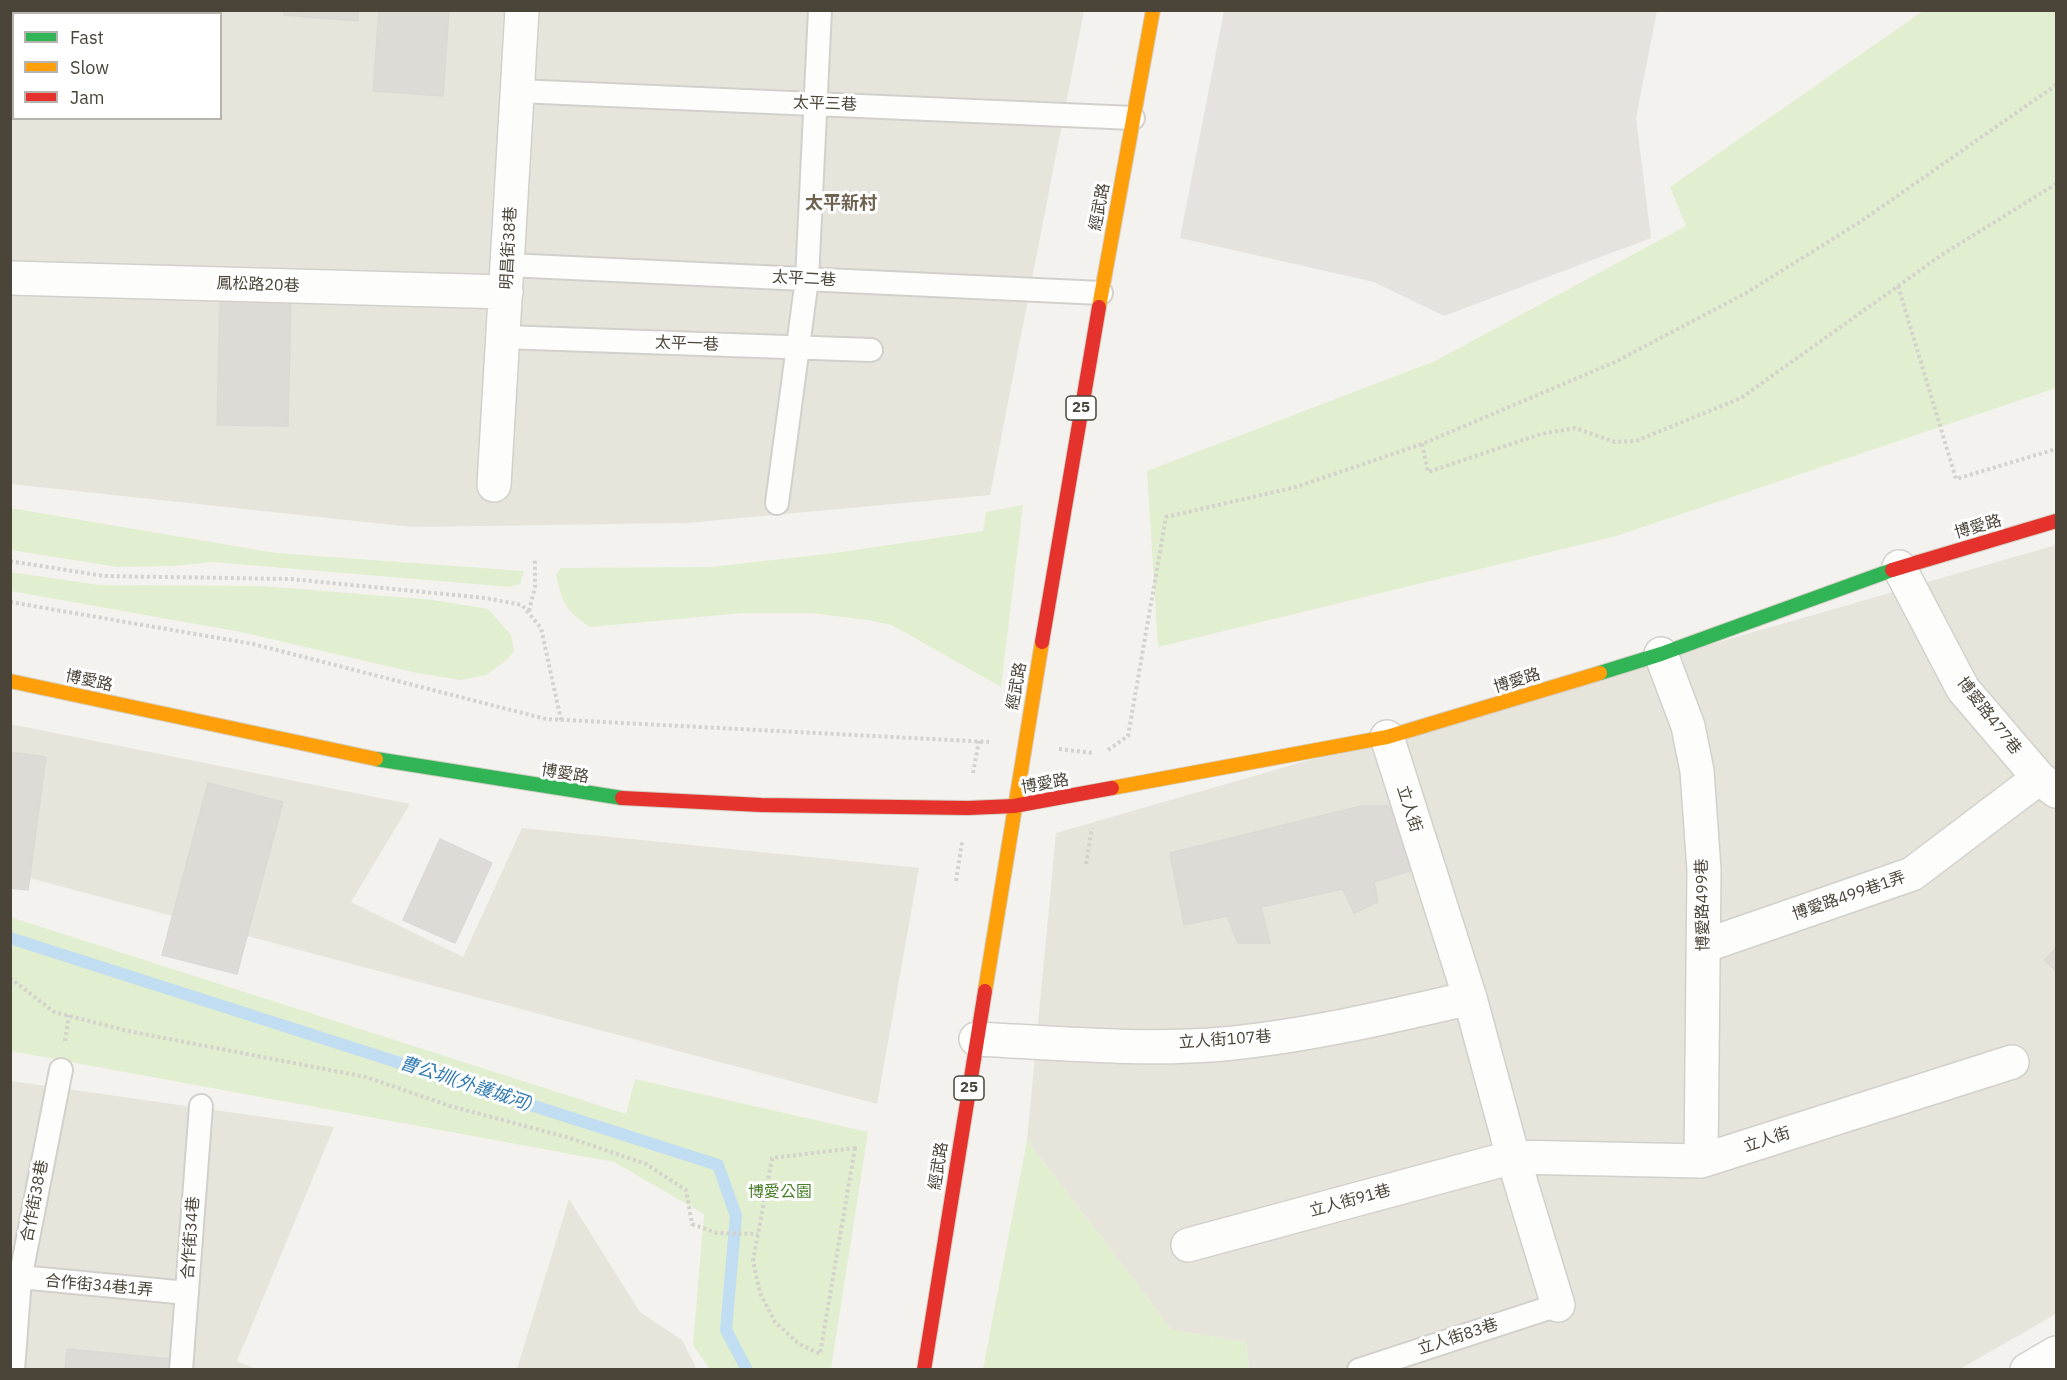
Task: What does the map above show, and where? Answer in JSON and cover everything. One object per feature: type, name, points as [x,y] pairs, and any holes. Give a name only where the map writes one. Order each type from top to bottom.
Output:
[{"type":"street","name":"明昌街38巷","points":[[494,485],[522,10]]},
{"type":"street","name":"經武路","points":[[924,1370],[1014,806],[1101,293],[1154,10]]},
{"type":"street","name":"鳳松路20巷","points":[[10,278],[507,279]]},
{"type":"street","name":"博愛路","points":[[10,681],[414,767],[612,798],[761,805],[968,808],[1014,806],[1387,737],[1661,654],[1899,567],[2056,521]]},
{"type":"street","name":"博愛路477巷","points":[[1899,567],[1963,689],[2048,784]]},
{"type":"street","name":"博愛路499巷","points":[[1661,654],[1688,726],[1697,771],[1704,870],[1701,1161]]},
{"type":"street","name":"立人街","points":[[1387,737],[1470,998],[1513,1157],[1558,1305]]},
{"type":"street","name":"博愛路499巷1弄","points":[[1704,946],[1912,874],[2048,784]]},
{"type":"street","name":"立人街107巷","points":[[976,1040],[1126,1045],[1221,1044],[1333,1029],[1470,998]]},
{"type":"street","name":"立人街","points":[[1513,1157],[1701,1161],[2013,1062]]},
{"type":"street","name":"立人街91巷","points":[[1188,1245],[1513,1157]]},
{"type":"street","points":[[2027,1370],[2056,1353]]},
{"type":"lane","points":[[777,503],[807,279],[820,10]]},
{"type":"lane","name":"太平三巷","points":[[518,91],[1133,118]]},
{"type":"lane","name":"太平二巷","points":[[507,279],[807,279],[1101,293]]},
{"type":"lane","name":"太平一巷","points":[[503,337],[871,350]]},
{"type":"lane","name":"合作街38巷","points":[[13,1370],[15,1278],[61,1070]]},
{"type":"lane","name":"合作街34巷","points":[[181,1370],[201,1106]]},
{"type":"lane","name":"合作街34巷1弄","points":[[15,1278],[187,1293]]},
{"type":"lane","name":"立人街83巷","points":[[1359,1370],[1558,1305]]},
{"type":"path","points":[[1103,753],[1128,736],[1166,517],[1296,487],[1422,444],[1615,362],[1746,293],[1860,222],[2056,85]]},
{"type":"path","points":[[1422,444],[1428,472],[1541,434],[1575,428],[1615,442],[1636,441],[1741,398],[1943,254],[2056,184]]},
{"type":"path","points":[[1898,286],[1956,480],[2056,449]]},
{"type":"path","points":[[529,612],[534,587],[535,560]]},
{"type":"path","points":[[10,561],[104,576],[221,576],[384,587],[486,598],[522,605],[541,628],[561,720]]},
{"type":"path","points":[[10,602],[253,644],[503,710],[561,720],[979,741]]},
{"type":"path","points":[[10,978],[54,1012],[128,1031],[366,1077],[450,1106],[570,1138],[646,1164],[686,1190],[692,1224],[717,1233],[758,1234]]},
{"type":"path","points":[[855,1148],[820,1354],[799,1344],[775,1322],[765,1303],[753,1261],[758,1234],[772,1158],[855,1148]]},
{"type":"shaded area","points":[[11,11],[1084,11],[990,495],[687,523],[412,527],[11,484]]},
{"type":"shaded area","points":[[1224,11],[1657,11],[1636,118],[1651,238],[1444,316],[1374,282],[1180,238]]},
{"type":"shaded area","points":[[2056,545],[2056,1314],[1960,1369],[1249,1369],[1246,1342],[1172,1330],[1027,1140],[1056,833]]},
{"type":"shaded area","points":[[10,724],[410,804],[351,902],[463,957],[522,828],[919,868],[877,1104],[11,873]]},
{"type":"shaded area","points":[[11,1081],[334,1127],[237,1361],[256,1369],[11,1370]]},
{"type":"shaded area","points":[[569,1199],[640,1312],[682,1340],[697,1369],[517,1369]]},
{"type":"green space","points":[[1923,11],[2056,11],[2056,388],[1616,536],[1158,647],[1147,471],[1435,361],[1686,226],[1670,187]]},
{"type":"green space","points":[[1023,505],[1001,687],[892,625],[867,620],[812,613],[743,613],[590,627],[566,606],[556,575],[561,568],[710,567],[835,553],[983,531],[986,512]]},
{"type":"green space","points":[[10,508],[276,553],[524,571],[520,584],[510,587],[213,562],[172,566],[117,567],[11,550]]},
{"type":"green space","points":[[10,572],[99,585],[263,586],[433,600],[488,609],[511,635],[514,651],[509,658],[486,675],[461,680],[417,673],[241,632],[11,591]]},
{"type":"green space","name":"博愛公園","points":[[10,917],[626,1114],[635,1079],[868,1132],[831,1369],[710,1369],[693,1345],[704,1214],[614,1162],[11,1051]]},
{"type":"green space","points":[[1027,1140],[1172,1330],[1246,1342],[1249,1369],[983,1369]]},
{"type":"building","points":[[284,10],[358,10],[358,21],[284,15]]},
{"type":"building","points":[[379,10],[449,10],[443,96],[373,91]]},
{"type":"building","points":[[220,298],[291,300],[288,426],[217,425]]},
{"type":"building","points":[[10,752],[46,757],[28,890],[10,888]]},
{"type":"building","points":[[208,783],[283,802],[237,974],[162,955]]},
{"type":"building","points":[[1361,806],[1388,806],[1401,829],[1413,870],[1374,882],[1378,902],[1354,913],[1343,889],[1261,907],[1270,943],[1238,943],[1227,916],[1184,925],[1170,853]]},
{"type":"building","points":[[440,839],[492,863],[455,943],[403,920]]},
{"type":"building","points":[[2056,948],[2056,971],[2045,960]]},
{"type":"building","points":[[67,1349],[172,1359],[171,1370],[65,1370]]},
{"type":"waterway","name":"曹公圳(外護城河)","points":[[10,938],[718,1165],[736,1216],[726,1330],[747,1370]]},
{"type":"traffic: fast","points":[[1600,673],[1661,654],[1892,570]]},
{"type":"traffic: fast","points":[[376,759],[622,798]]},
{"type":"traffic: slow","points":[[1099,307],[1153,10]]},
{"type":"traffic: slow","points":[[985,991],[1042,642]]},
{"type":"traffic: slow","points":[[1112,788],[1387,737],[1600,673]]},
{"type":"traffic: slow","points":[[10,681],[376,759]]},
{"type":"traffic: jam","points":[[1042,642],[1099,307]]},
{"type":"traffic: jam","points":[[1892,570],[2056,521]]},
{"type":"traffic: jam","points":[[622,798],[761,805],[968,808],[1014,806],[1112,788]]},
{"type":"traffic: jam","points":[[924,1370],[985,991]]},
{"type":"district","name":"太平新村","points":[[841,204]]}]
